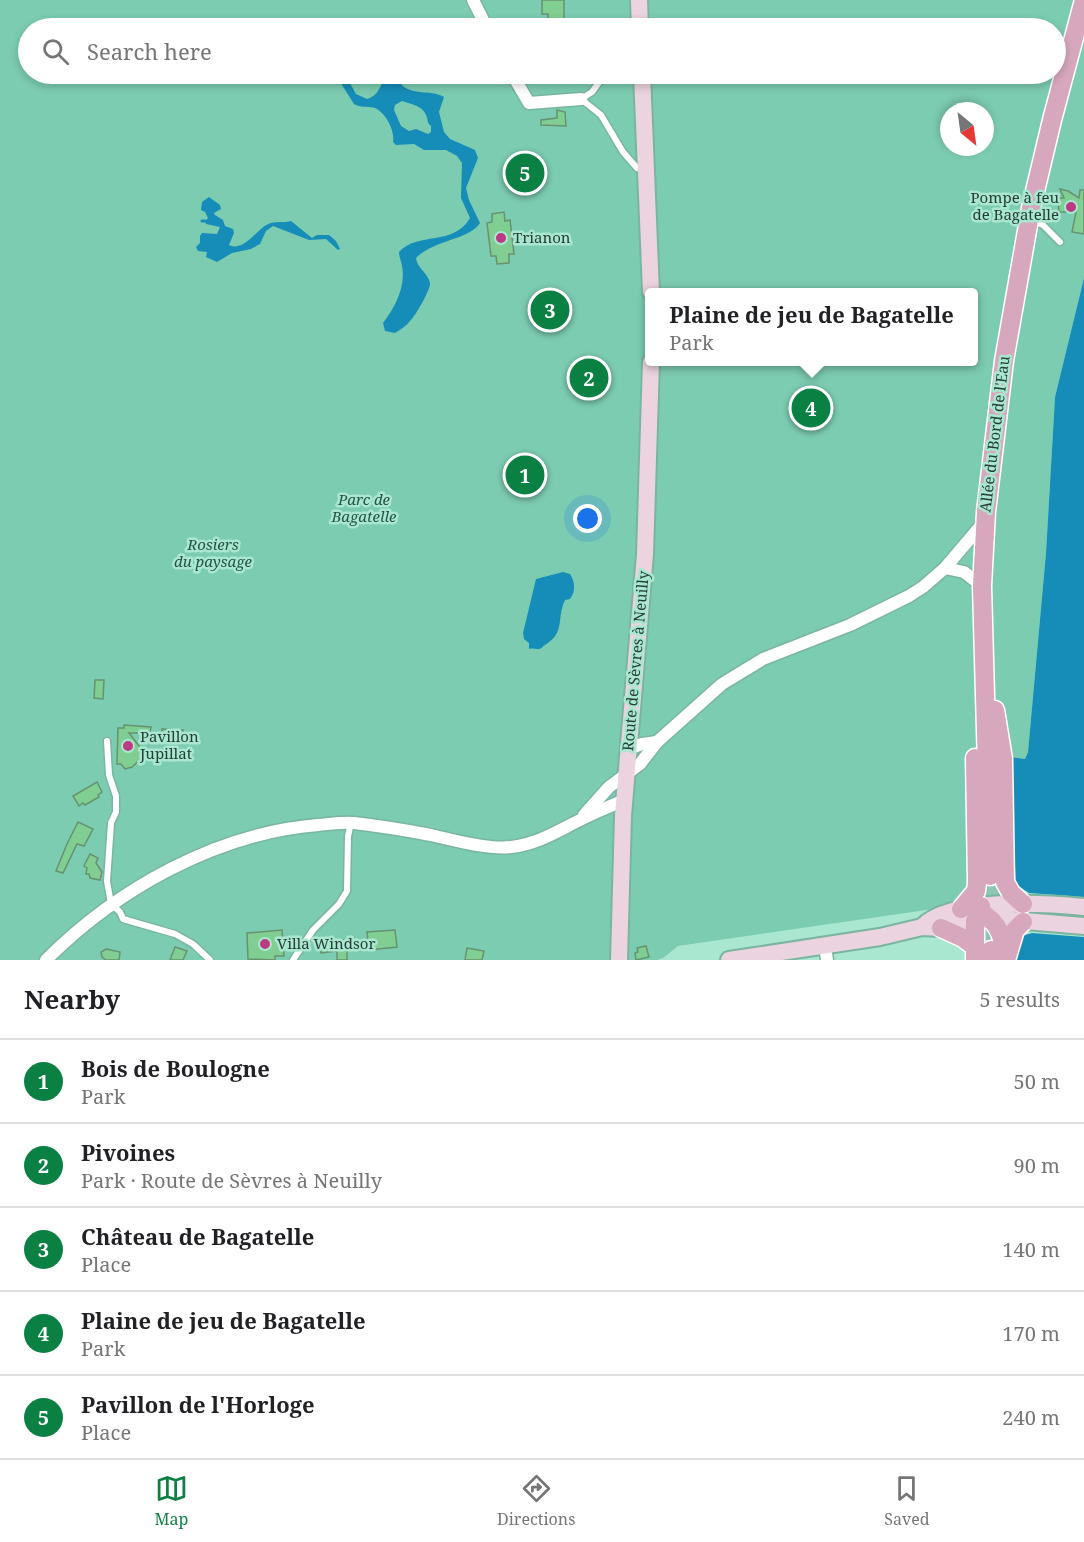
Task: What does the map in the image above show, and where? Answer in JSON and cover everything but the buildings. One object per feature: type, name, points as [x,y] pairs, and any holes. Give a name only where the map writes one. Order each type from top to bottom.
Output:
[{"type":"main road","name":"Allée du Bord de l'Eau","points":[[1066,68],[1084,0]]},
{"type":"main road","name":"Allée du Bord de l'Eau","points":[[993,919],[983,677],[984,522],[1004,361],[1029,219],[1062,84]]},
{"type":"main road","points":[[941,928],[963,938],[993,919]]},
{"type":"street","points":[[473,0],[482,18]]},
{"type":"street","points":[[634,18],[639,0]]},
{"type":"street","points":[[518,84],[529,103],[581,99]]},
{"type":"street","points":[[642,84],[651,288]]},
{"type":"street","name":"Route de Sèvres à Neuilly","points":[[619,960],[624,800],[645,554],[651,366]]},
{"type":"street","points":[[579,820],[609,788],[640,764],[657,742],[722,684],[763,659],[850,626],[897,603],[923,587],[945,568],[984,522]]},
{"type":"street","points":[[945,568],[964,572],[982,586]]},
{"type":"street","points":[[628,749],[657,742]]},
{"type":"street","points":[[46,960],[74,933],[111,904],[170,871],[230,843],[294,827],[351,823],[508,848],[550,837],[579,820],[624,800]]},
{"type":"street","points":[[729,960],[826,953],[922,927],[941,928],[1084,906]]},
{"type":"street","points":[[922,927],[929,921],[993,919],[1084,926]]},
{"type":"lane","points":[[598,84],[592,92],[581,99],[601,115],[623,152],[637,168]]},
{"type":"lane","points":[[1029,219],[1043,225],[1060,242]]},
{"type":"lane","points":[[107,741],[109,775],[116,796],[116,813],[111,823],[107,881],[111,904],[120,912],[123,919],[175,934],[193,944],[210,960]]},
{"type":"lane","points":[[293,960],[313,930],[339,904],[347,891],[348,836],[351,823]]},
{"type":"green space","points":[[0,0],[1084,0],[1084,278],[1055,397],[1046,553],[1028,752],[1025,759],[1011,757],[1016,897],[678,946],[657,960],[0,960]]},
{"type":"water","points":[[341,84],[350,84],[356,94],[367,99],[376,94],[382,84],[402,84],[419,92],[440,95],[444,97],[439,112],[444,132],[450,139],[475,150],[478,158],[466,188],[480,223],[468,233],[432,247],[416,258],[418,265],[429,279],[430,286],[412,318],[395,333],[385,331],[383,323],[392,310],[401,289],[403,274],[399,252],[416,242],[454,233],[470,218],[461,198],[462,163],[457,156],[446,150],[424,150],[414,144],[396,145],[393,142],[390,124],[384,115],[374,108],[354,104]],"holes":[[[402,101],[423,110],[431,126],[431,132],[428,134],[416,129],[409,131],[401,126],[394,110],[395,105]]]},
{"type":"water","points":[[209,197],[220,205],[221,209],[214,213],[215,215],[223,220],[225,226],[233,229],[234,233],[229,245],[235,246],[246,242],[271,223],[291,221],[312,238],[317,235],[329,235],[340,249],[338,250],[326,239],[309,240],[273,226],[266,231],[260,244],[251,249],[232,253],[217,262],[206,257],[207,252],[198,251],[196,247],[200,243],[202,233],[217,234],[220,227],[206,224],[205,221],[208,218],[201,210],[202,202]]},
{"type":"water","points":[[1084,278],[1084,960],[1014,960],[1018,933],[1010,757],[1025,759],[1028,752],[1046,553],[1055,397]]},
{"type":"water","points":[[563,572],[570,574],[574,590],[570,599],[565,600],[562,607],[556,635],[541,648],[529,649],[529,643],[524,639],[523,633],[536,579]]},
{"type":"pier","points":[[1017,885],[1029,893],[1084,897],[1084,937],[1032,933],[1022,936],[1019,932],[1021,894]]},
{"type":"tunnel","points":[[990,876],[991,950]]},
{"type":"place","name":"Pavillon de l'Horloge","points":[[525,173]]},
{"type":"place","name":"Pompe à feu de Bagatelle","points":[[1071,207]]},
{"type":"place","name":"Trianon","points":[[501,238]]},
{"type":"place","name":"Château de Bagatelle","points":[[550,310]]},
{"type":"place","name":"Pivoines","points":[[589,378]]},
{"type":"place","name":"Plaine de jeu de Bagatelle","points":[[811,408]]},
{"type":"place","name":"Bois de Boulogne","points":[[525,475]]},
{"type":"place","name":"Pavillon Jupillat","points":[[128,746]]},
{"type":"place","name":"Villa Windsor","points":[[265,944]]},
{"type":"park label","name":"Parc de Bagatelle","points":[[364,508]]},
{"type":"park label","name":"Rosiers du paysage","points":[[213,554]]}]
